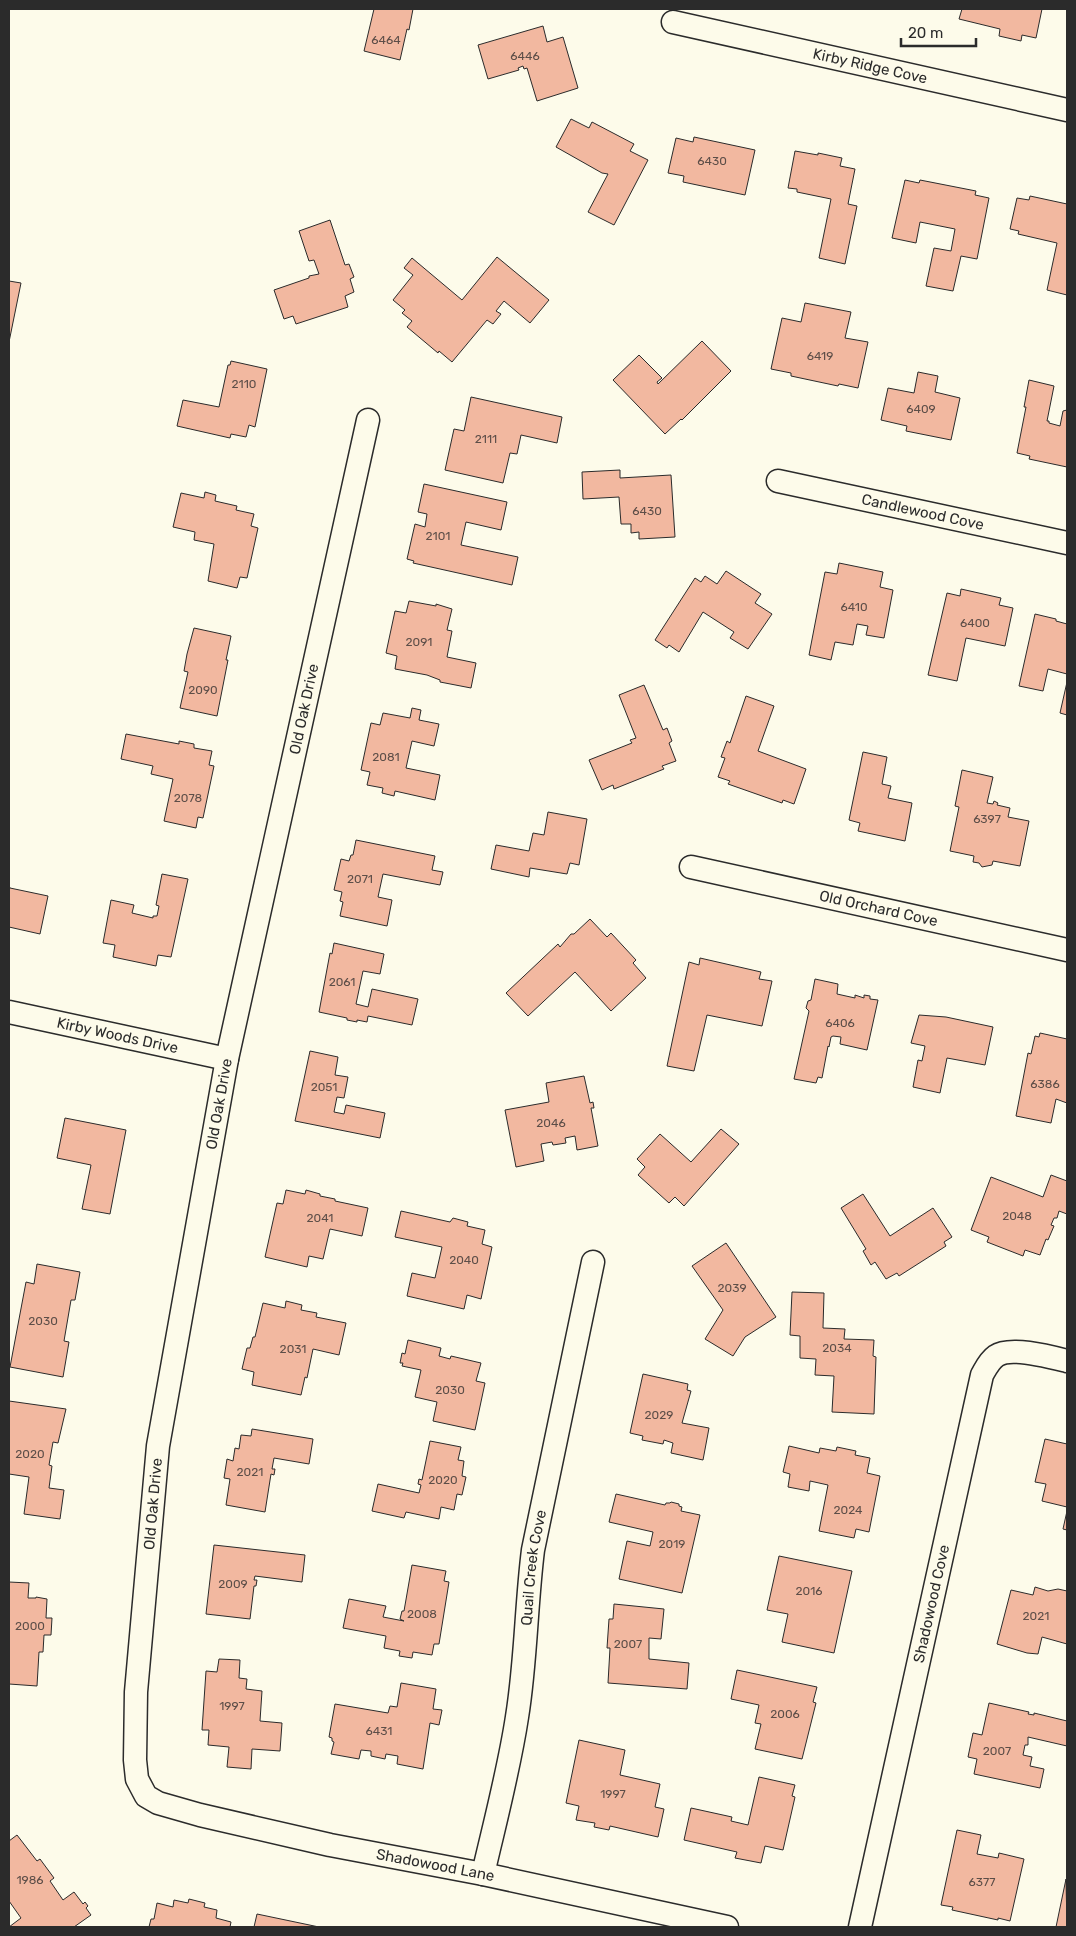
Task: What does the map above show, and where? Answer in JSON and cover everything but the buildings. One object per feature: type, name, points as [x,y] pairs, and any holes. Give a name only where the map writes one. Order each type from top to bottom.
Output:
[{"type":"street","name":"Kirby Ridge Cove","points":[[674,22],[1067,110]]},
{"type":"street","name":"Old Oak Drive","points":[[146,1796],[137,1779],[134,1760],[136,1692],[158,1446],[227,1059],[368,420]]},
{"type":"street","name":"Candlewood Cove","points":[[778,481],[1067,543]]},
{"type":"street","name":"Old Orchard Cove","points":[[691,867],[1067,950]]},
{"type":"street","name":"Kirby Woods Drive","points":[[9,1012],[227,1059]]},
{"type":"street","name":"Quail Creek Cove","points":[[483,1874],[517,1719],[526,1651],[528,1585],[533,1550],[593,1262]]},
{"type":"street","name":"Shadowood Cove","points":[[860,1927],[982,1375],[988,1363],[998,1354],[1024,1353],[1067,1361]]},
{"type":"street","name":"Shadowood Lane","points":[[146,1796],[171,1808],[330,1845],[483,1874],[727,1927]]}]
